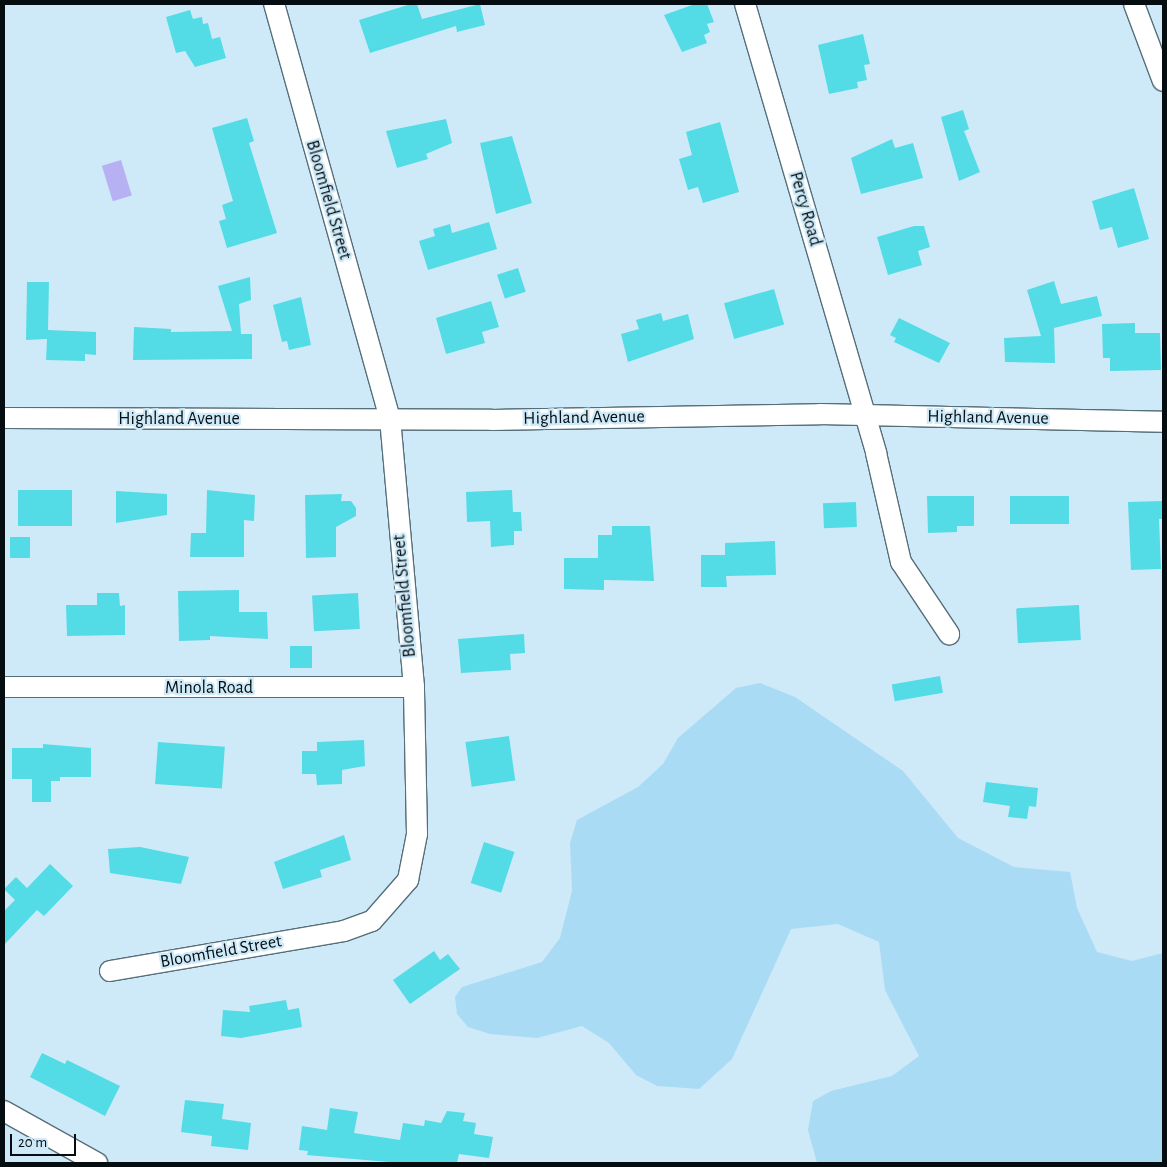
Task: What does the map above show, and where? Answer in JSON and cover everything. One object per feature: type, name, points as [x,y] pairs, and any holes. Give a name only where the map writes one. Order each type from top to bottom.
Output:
[{"type":"street","name":"Bloomfield Street","points":[[110,971],[344,931],[372,921],[390,905],[408,880],[417,834],[414,687],[390,420],[274,4]]},
{"type":"street","name":"Percy Road","points":[[744,4],[862,415],[876,453],[901,562],[949,634]]},
{"type":"street","points":[[1134,4],[1163,81]]},
{"type":"street","name":"Highland Avenue","points":[[4,418],[390,420],[862,415],[1163,422]]},
{"type":"street","name":"Minola Road","points":[[4,687],[414,687]]},
{"type":"street","points":[[4,1111],[98,1163]]},
{"type":"shaded area","points":[[121,160],[132,195],[113,201],[102,166]]},
{"type":"shaded area","points":[[760,683],[795,697],[903,771],[958,838],[1014,867],[1070,872],[1077,908],[1097,952],[1132,961],[1163,953],[1163,1163],[817,1163],[808,1130],[813,1101],[831,1091],[892,1076],[919,1056],[885,990],[879,942],[838,924],[791,929],[732,1059],[699,1089],[657,1086],[636,1075],[609,1043],[582,1026],[537,1038],[490,1034],[468,1027],[457,1014],[455,997],[462,987],[542,962],[560,938],[572,891],[570,843],[577,820],[638,787],[663,764],[678,738],[736,688]]},
{"type":"building","points":[[411,4],[417,4],[422,19],[480,4],[485,25],[457,32],[456,26],[370,53],[359,20]]},
{"type":"building","points":[[695,4],[707,4],[714,22],[707,24],[710,32],[704,35],[707,43],[682,52],[664,15]]},
{"type":"building","points":[[190,10],[193,19],[202,17],[203,24],[208,23],[212,39],[220,37],[226,58],[195,67],[185,51],[176,53],[166,17]]},
{"type":"building","points":[[863,34],[870,64],[864,65],[867,80],[857,82],[858,88],[829,94],[818,45]]},
{"type":"building","points":[[963,110],[969,129],[964,131],[980,172],[959,181],[941,117]]},
{"type":"building","points":[[247,118],[254,141],[249,143],[277,233],[227,248],[219,221],[226,219],[222,205],[233,201],[212,128]]},
{"type":"building","points":[[446,119],[452,143],[426,154],[428,159],[397,168],[386,131]]},
{"type":"building","points":[[720,122],[739,192],[703,203],[698,187],[688,190],[679,159],[692,155],[686,132]]},
{"type":"building","points":[[512,136],[532,203],[496,214],[480,143]]},
{"type":"building","points":[[892,139],[895,148],[913,143],[923,178],[861,194],[851,158]]},
{"type":"building","points":[[1134,188],[1149,239],[1118,248],[1112,227],[1100,230],[1092,201]]},
{"type":"building","points":[[489,222],[497,249],[428,270],[419,241],[435,236],[433,229],[450,224],[452,233]]},
{"type":"building","points":[[914,226],[924,226],[930,247],[918,251],[922,265],[888,275],[877,237]]},
{"type":"building","points":[[518,268],[526,292],[505,299],[497,275]]},
{"type":"building","points":[[250,277],[251,300],[239,304],[241,334],[252,334],[252,359],[133,360],[134,327],[171,329],[171,332],[232,331],[218,286]]},
{"type":"building","points":[[1054,281],[1061,304],[1097,296],[1102,316],[1054,328],[1055,363],[1005,362],[1004,338],[1041,336],[1027,290]]},
{"type":"building","points":[[27,282],[49,282],[48,330],[96,332],[96,355],[85,354],[85,361],[46,360],[47,339],[26,340]]},
{"type":"building","points":[[774,289],[784,325],[734,339],[724,303]]},
{"type":"building","points":[[301,297],[311,345],[289,350],[287,341],[282,342],[273,305]]},
{"type":"building","points":[[491,301],[499,327],[482,332],[485,343],[446,354],[436,318]]},
{"type":"building","points":[[661,313],[663,321],[688,314],[694,339],[628,362],[621,334],[639,329],[636,320]]},
{"type":"building","points":[[899,318],[950,343],[939,363],[894,342],[896,338],[890,335]]},
{"type":"building","points":[[1135,323],[1135,333],[1160,333],[1161,370],[1110,371],[1110,358],[1103,358],[1102,324]]},
{"type":"building","points":[[18,490],[72,490],[72,526],[18,526]]},
{"type":"building","points":[[207,490],[255,495],[254,521],[244,520],[244,557],[190,557],[191,533],[206,533]]},
{"type":"building","points":[[512,490],[513,512],[521,512],[522,531],[514,531],[514,545],[491,547],[490,521],[467,522],[466,492]]},
{"type":"building","points":[[116,491],[167,494],[167,515],[116,523]]},
{"type":"building","points":[[342,494],[341,501],[351,501],[356,508],[356,516],[336,527],[336,557],[306,558],[305,495]]},
{"type":"building","points":[[927,496],[974,496],[974,526],[957,526],[957,532],[928,533]]},
{"type":"building","points":[[1010,496],[1069,496],[1069,524],[1010,524]]},
{"type":"building","points":[[1163,501],[1163,519],[1159,519],[1161,569],[1131,570],[1128,502]]},
{"type":"building","points":[[856,502],[857,527],[824,528],[823,503]]},
{"type":"building","points":[[612,526],[650,526],[654,581],[604,580],[604,590],[564,589],[564,558],[598,558],[598,535],[612,535]]},
{"type":"building","points":[[10,537],[30,537],[30,558],[10,558]]},
{"type":"building","points":[[775,541],[776,575],[726,576],[727,587],[701,587],[701,555],[725,555],[725,543]]},
{"type":"building","points":[[239,590],[239,612],[267,612],[268,639],[210,636],[210,640],[179,641],[178,591]]},
{"type":"building","points":[[97,593],[119,593],[120,606],[125,605],[125,635],[67,636],[66,605],[97,605]]},
{"type":"building","points":[[358,593],[360,629],[314,631],[312,595]]},
{"type":"building","points":[[1079,605],[1081,640],[1018,643],[1016,608]]},
{"type":"building","points":[[524,634],[525,653],[510,654],[511,670],[461,673],[458,639]]},
{"type":"building","points":[[290,646],[312,646],[312,668],[290,668]]},
{"type":"building","points":[[940,676],[943,693],[895,701],[892,685]]},
{"type":"building","points":[[509,736],[515,781],[472,787],[465,742]]},
{"type":"building","points":[[364,740],[365,766],[342,770],[342,784],[317,785],[316,774],[302,774],[302,751],[317,751],[317,742]]},
{"type":"building","points":[[158,742],[225,747],[222,789],[155,784]]},
{"type":"building","points":[[43,744],[91,748],[91,777],[60,777],[60,781],[51,781],[51,802],[32,802],[32,779],[12,779],[12,748],[43,748]]},
{"type":"building","points":[[986,782],[1038,788],[1036,807],[1029,806],[1027,819],[1008,817],[1010,806],[983,802]]},
{"type":"building","points":[[344,835],[351,860],[320,870],[322,877],[283,889],[274,862]]},
{"type":"building","points":[[484,842],[514,852],[501,893],[471,883]]},
{"type":"building","points":[[140,847],[189,857],[181,884],[110,873],[108,849]]},
{"type":"building","points":[[50,864],[73,886],[44,916],[37,910],[4,945],[4,911],[15,900],[4,889],[16,877],[27,888]]},
{"type":"building","points":[[434,951],[440,960],[448,954],[460,969],[410,1004],[393,980]]},
{"type":"building","points":[[286,1000],[288,1010],[299,1008],[302,1027],[241,1038],[221,1036],[223,1010],[250,1012],[249,1006]]},
{"type":"building","points":[[42,1053],[65,1064],[67,1060],[120,1086],[105,1116],[30,1077]]},
{"type":"building","points":[[185,1100],[224,1104],[222,1119],[251,1123],[248,1150],[211,1146],[212,1136],[181,1132]]},
{"type":"building","points":[[330,1108],[358,1112],[354,1133],[400,1140],[403,1123],[424,1126],[425,1120],[441,1123],[447,1111],[465,1113],[463,1121],[476,1123],[474,1134],[493,1137],[489,1158],[459,1154],[457,1163],[400,1163],[307,1155],[308,1151],[299,1150],[302,1126],[327,1130]]}]
